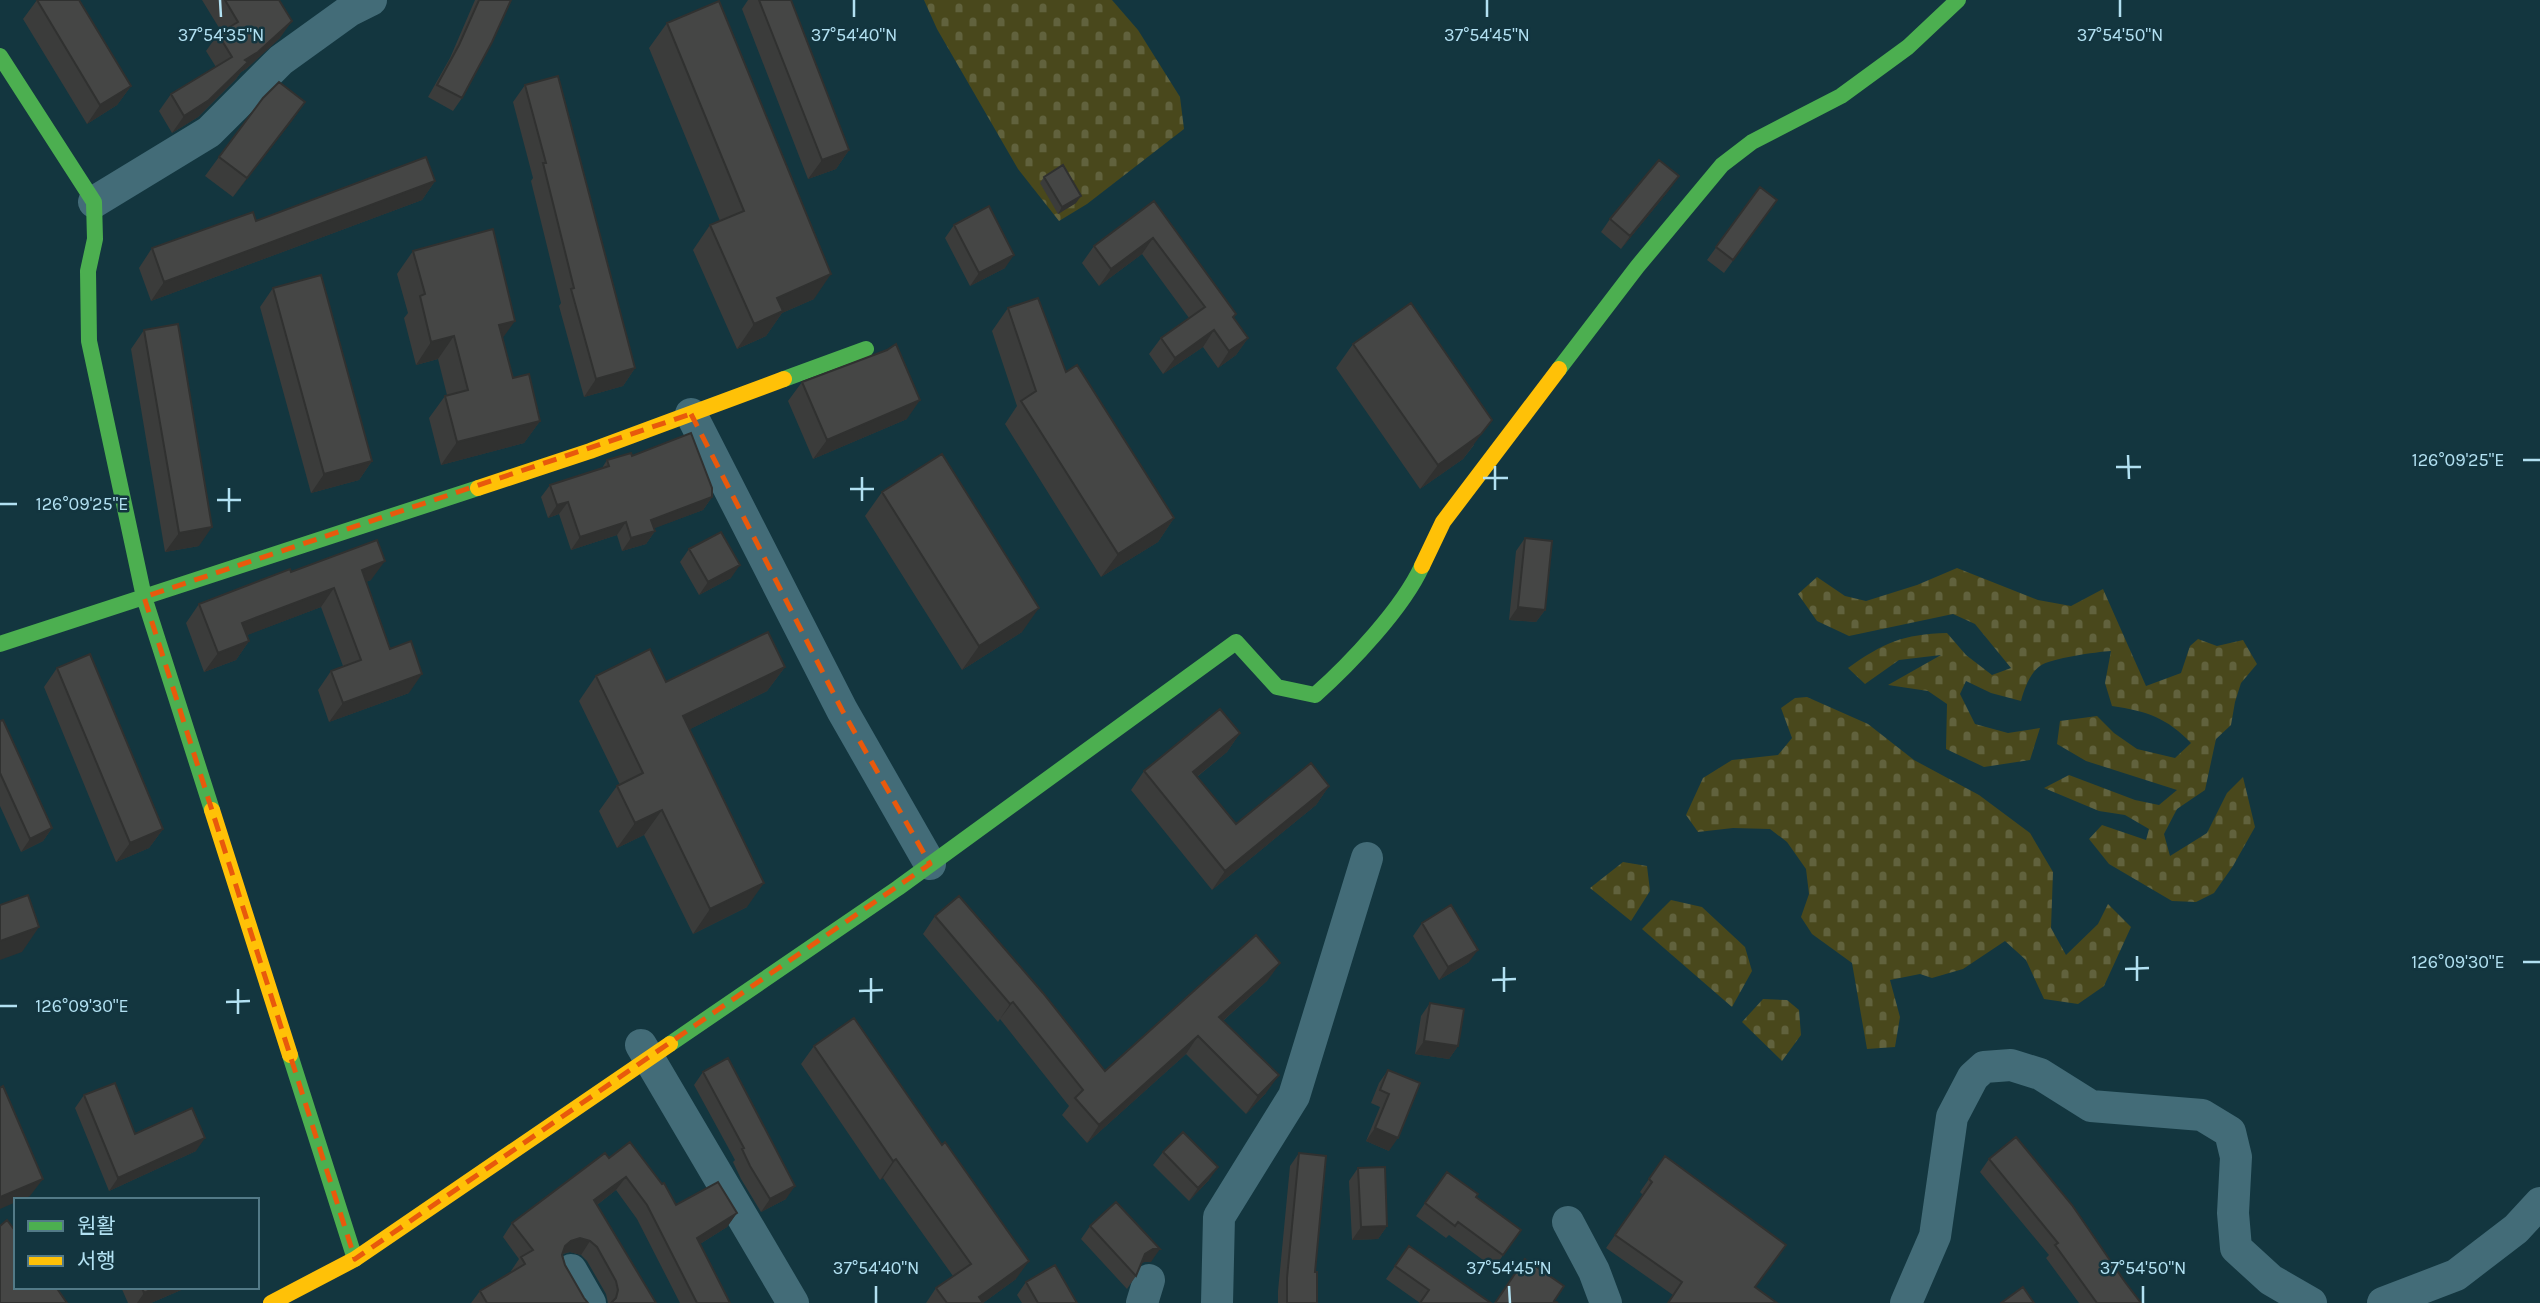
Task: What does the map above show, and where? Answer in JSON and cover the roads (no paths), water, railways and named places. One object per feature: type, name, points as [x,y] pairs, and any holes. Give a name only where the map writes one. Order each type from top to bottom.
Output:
[{"type":"street","points":[[271,1303],[355,1259],[930,864],[1236,642],[1277,687],[1315,695],[1340,673],[1413,586],[1443,522],[1637,267],[1722,165],[1752,142],[1841,96],[1908,47],[1958,0]]},
{"type":"street","points":[[93,202],[209,132],[281,60],[360,3]]},
{"type":"street","points":[[0,56],[93,202],[95,239],[88,271],[89,341],[144,597],[355,1259]]},
{"type":"street","points":[[0,643],[590,452],[866,349]]},
{"type":"street","points":[[691,414],[842,710],[930,864]]},
{"type":"street","points":[[1217,1303],[1219,1217],[1294,1096],[1367,858]]},
{"type":"street","points":[[641,1045],[793,1303]]},
{"type":"street","points":[[1906,1303],[1935,1236],[1952,1117],[1973,1077],[1984,1067],[2011,1065],[2040,1074],[2091,1106],[2202,1115],[2230,1132],[2236,1157],[2233,1213],[2236,1248],[2271,1280],[2311,1303]]},
{"type":"street","points":[[2382,1303],[2456,1275],[2516,1229],[2540,1203]]},
{"type":"street","points":[[1568,1222],[1594,1271],[1606,1303]]},
{"type":"street","points":[[571,1270],[590,1303]]}]
